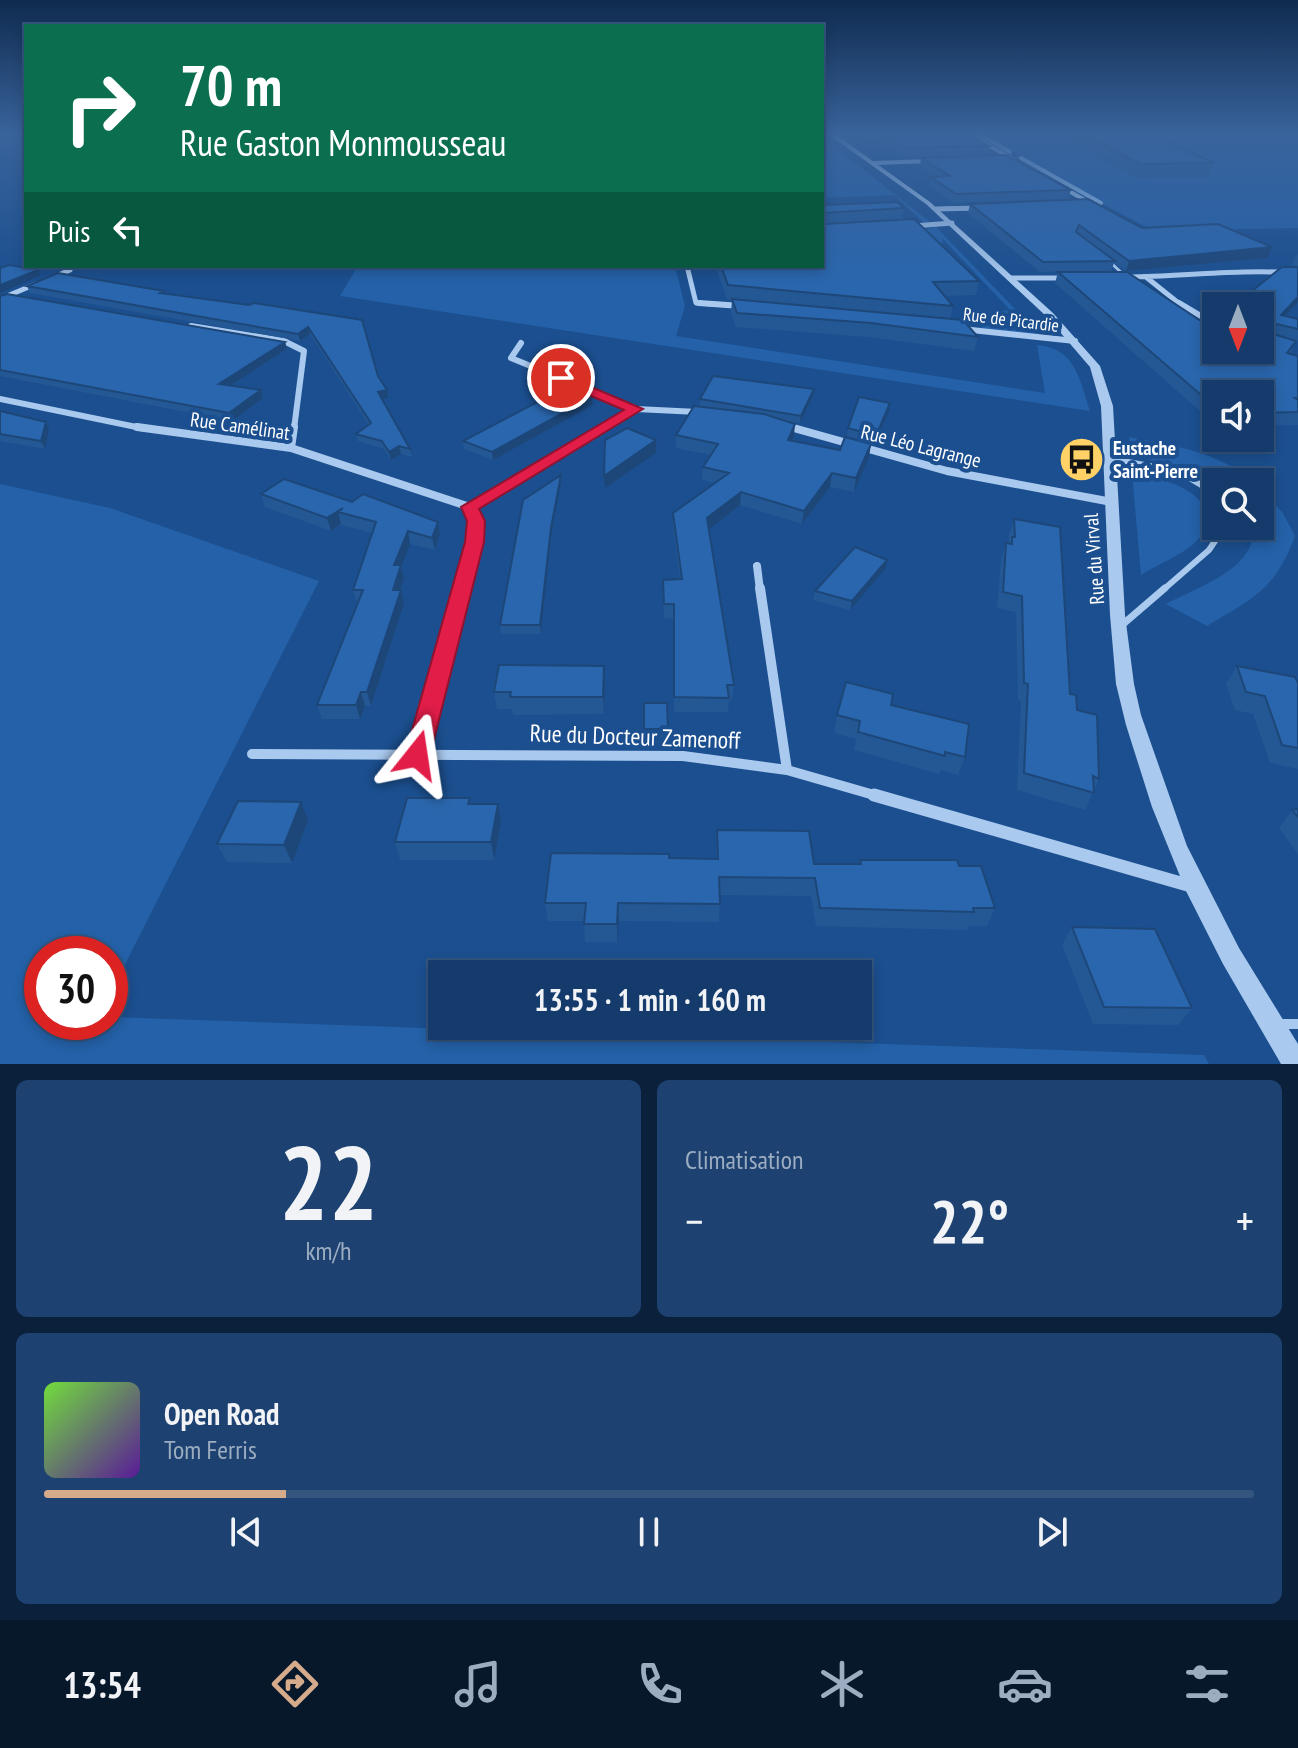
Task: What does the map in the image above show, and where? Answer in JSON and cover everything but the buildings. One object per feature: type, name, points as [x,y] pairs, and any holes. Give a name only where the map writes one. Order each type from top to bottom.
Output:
[{"type":"street","name":"Rue du Virval","points":[[902,184],[936,209],[1011,278],[1075,341],[1095,366],[1107,406],[1126,688],[1133,716],[1159,802],[1191,886],[1296,1064]]},
{"type":"street","points":[[1056,184],[1091,203],[1075,204]]},
{"type":"street","points":[[936,209],[982,208]]},
{"type":"street","points":[[899,227],[952,223]]},
{"type":"street","points":[[687,268],[696,303],[751,306]]},
{"type":"street","points":[[0,299],[70,270]]},
{"type":"street","points":[[1113,277],[1250,270],[1298,273]]},
{"type":"street","points":[[1146,277],[1202,318]]},
{"type":"street","points":[[1011,278],[1071,278]]},
{"type":"street","points":[[10,295],[25,298]]},
{"type":"street","points":[[178,323],[284,341],[304,351],[291,448]]},
{"type":"street","name":"Rue de Picardie","points":[[951,327],[1075,341]]},
{"type":"street","points":[[521,343],[511,358],[636,409],[707,413]]},
{"type":"street","name":"Rue Camélinat","points":[[0,399],[155,431],[291,448],[470,507]]},
{"type":"street","points":[[417,755],[474,542],[476,521],[470,507],[636,409]]},
{"type":"street","name":"Rue Léo Lagrange","points":[[776,424],[947,471],[1112,502]]},
{"type":"street","points":[[757,566],[787,770]]},
{"type":"street","name":"Rue du Docteur Zamenoff","points":[[252,754],[683,756],[787,770],[1191,886]]},
{"type":"lane","points":[[1103,256],[1126,277]]},
{"type":"lane","points":[[1111,459],[1178,471],[1202,483]]},
{"type":"lane","points":[[1121,626],[1209,550],[1216,540]]},
{"type":"lane","points":[[1270,1024],[1298,1024]]},
{"type":"shaded area","points":[[824,184],[881,184],[930,222],[923,222],[894,195],[824,198]]},
{"type":"shaded area","points":[[1064,184],[1298,184],[1298,228],[1154,231]]},
{"type":"shaded area","points":[[936,227],[1041,336],[982,328],[971,315],[1010,310],[942,238],[943,243],[912,238],[938,236],[900,236]]},
{"type":"shaded area","points":[[357,268],[676,268],[685,306],[676,336],[1045,393],[1037,345],[1050,347],[1060,352],[1074,367],[1090,411],[340,296]]},
{"type":"shaded area","points":[[1129,437],[1179,447],[1233,468],[1202,468],[1202,477],[1132,455]]},
{"type":"shaded area","points":[[1132,473],[1174,484],[1188,491],[1202,504],[1202,533],[1195,543],[1141,575]]},
{"type":"shaded area","points":[[0,484],[110,508],[319,581],[128,958],[128,936],[24,936],[24,1040],[128,1040],[128,1018],[428,1028],[428,1040],[772,1040],[1204,1055],[1209,1064],[0,1064]]},
{"type":"shaded area","points":[[1274,504],[1283,513],[1295,536],[1279,569],[1261,591],[1207,626],[1166,604],[1223,575],[1246,554],[1252,541],[1274,540]]},
{"type":"waterway","points":[[1067,184],[1101,203]]},
{"type":"place","name":"Eustache Saint-Pierre","points":[[1082,460]]},
{"type":"route","points":[[417,755],[477,528],[470,507],[636,409],[561,378]]}]
